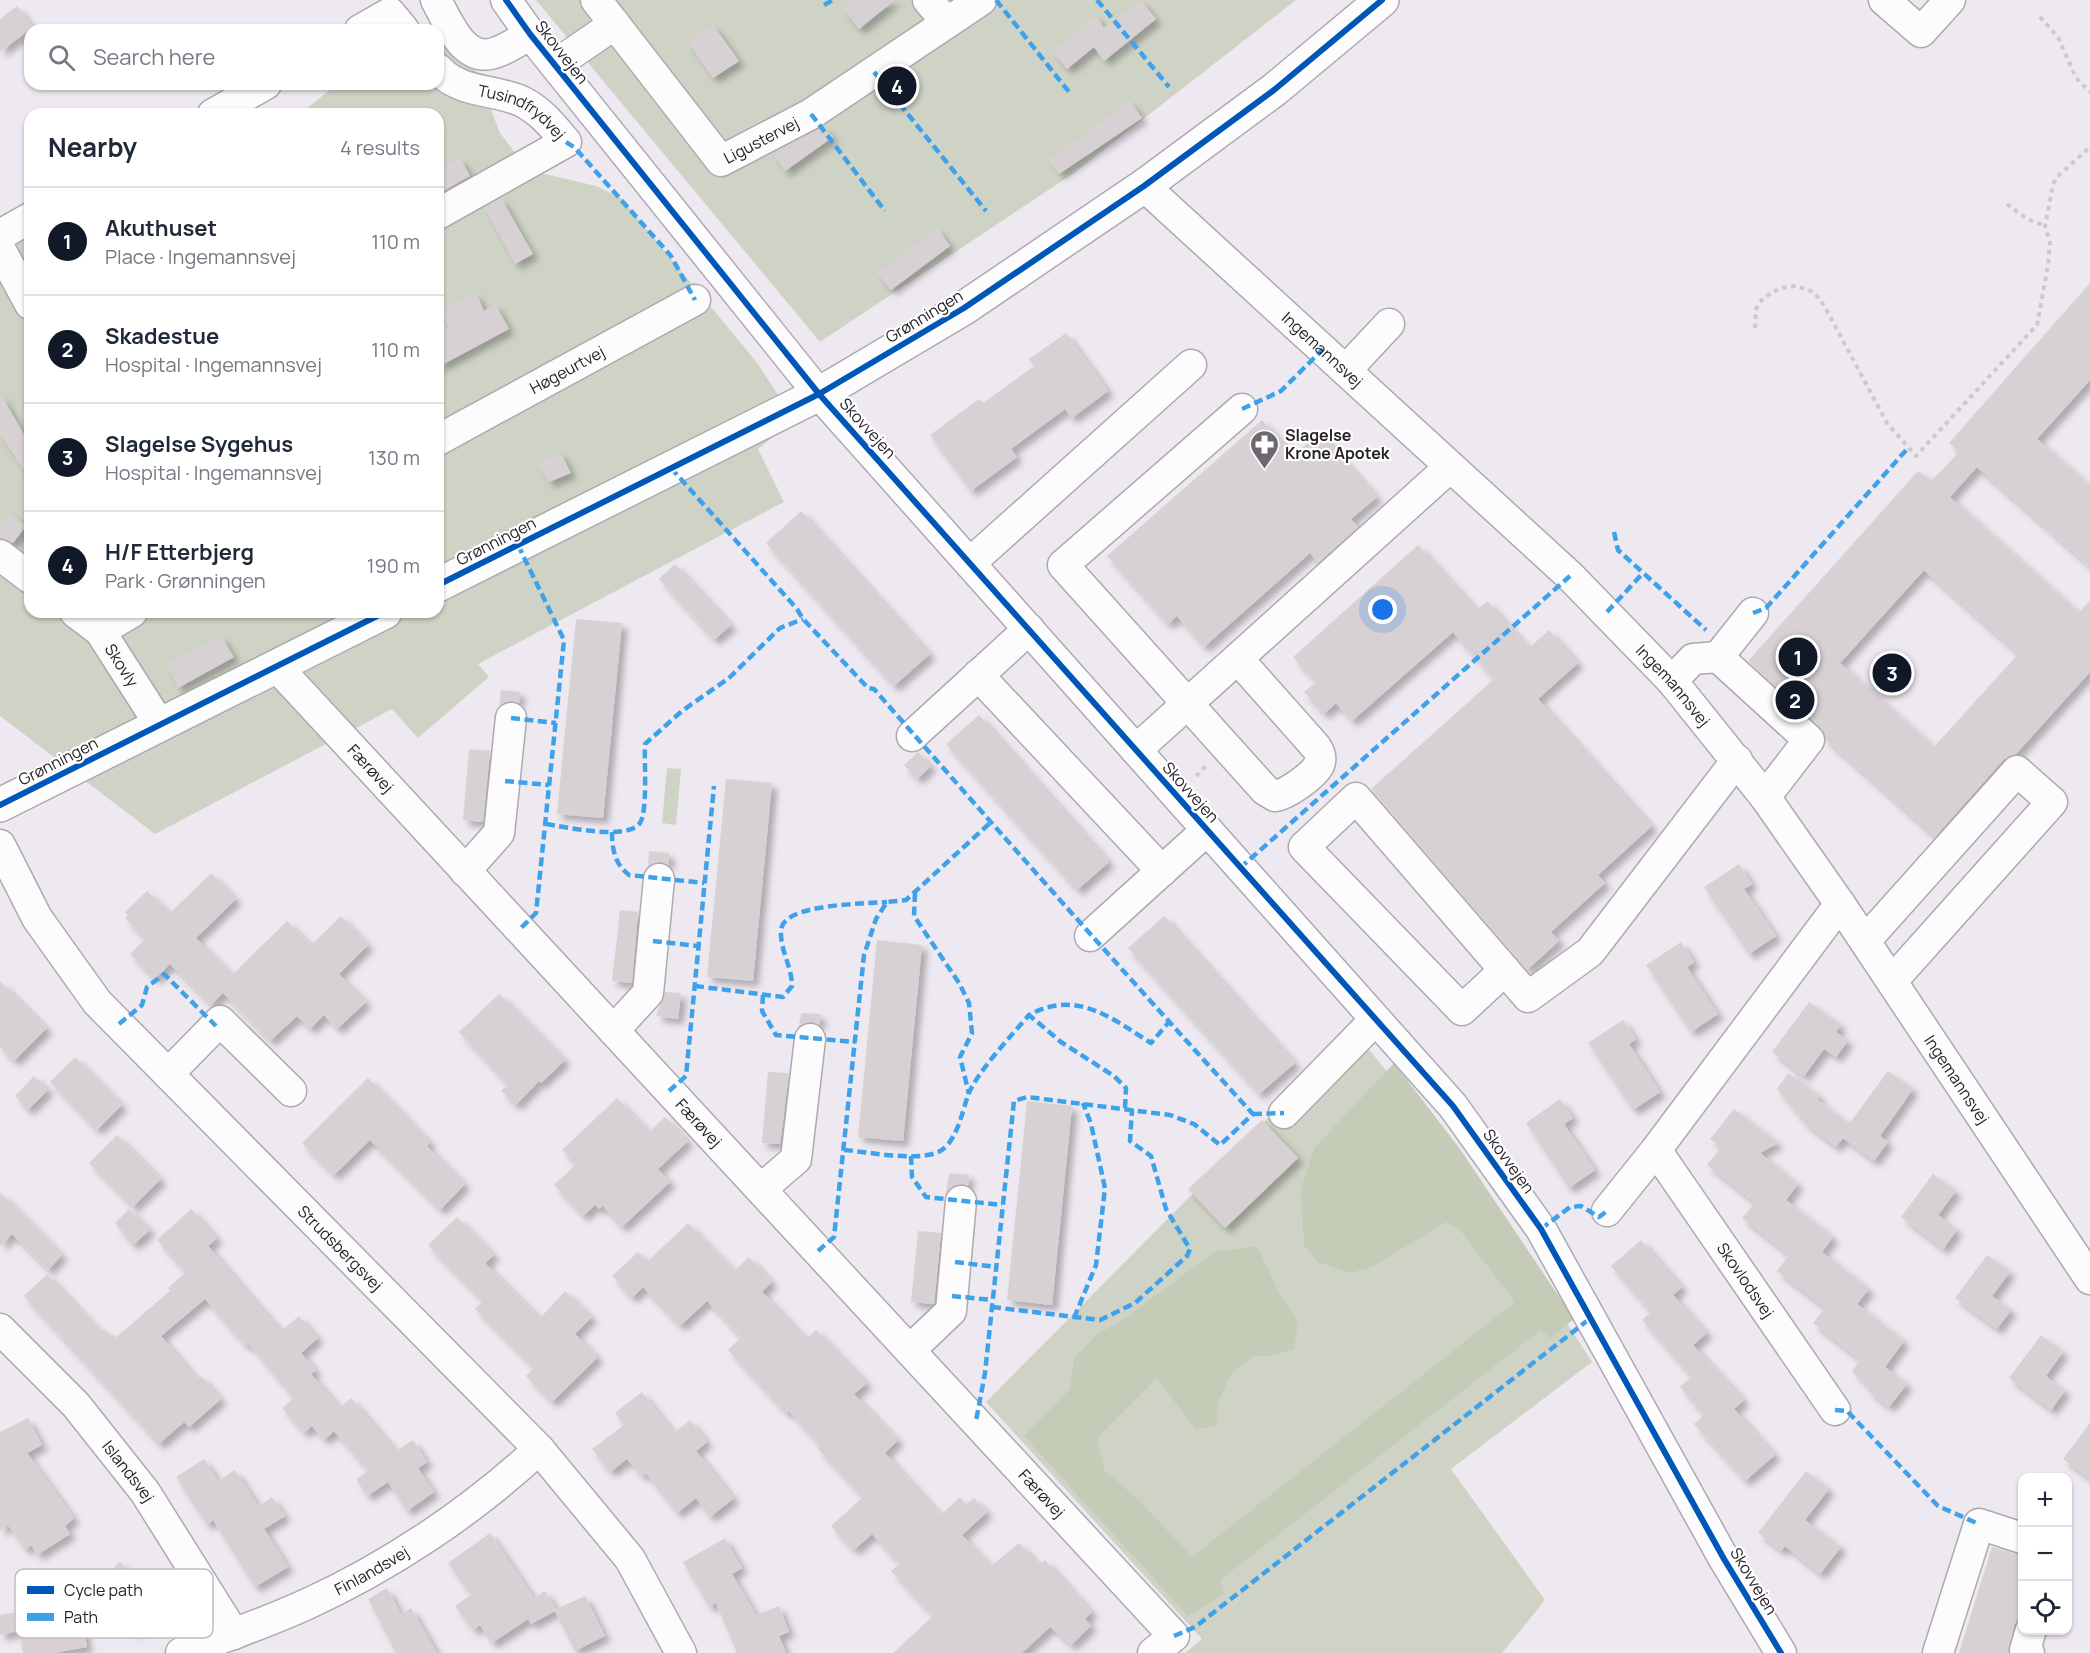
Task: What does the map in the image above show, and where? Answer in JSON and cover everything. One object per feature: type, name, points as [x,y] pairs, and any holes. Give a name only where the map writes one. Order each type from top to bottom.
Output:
[{"type":"main road","name":"Grønningen","points":[[444,582],[819,394],[964,308],[1144,186],[1274,90],[1382,0]]},
{"type":"main road","name":"Grønningen","points":[[0,805],[373,618]]},
{"type":"street","points":[[436,0],[460,40],[474,52],[482,54],[498,52],[530,34]]},
{"type":"street","name":"Skovvejen","points":[[506,0],[530,34],[819,394],[1453,1106],[1541,1229],[1592,1317],[1724,1559],[1781,1653]]},
{"type":"street","name":"Ligustervej","points":[[596,0],[721,161],[811,114],[981,0]]},
{"type":"street","points":[[928,0],[947,22]]},
{"type":"street","points":[[1884,0],[1921,33],[1950,0]]},
{"type":"street","points":[[555,65],[615,24]]},
{"type":"street","name":"Tusindfrydvej","points":[[444,76],[471,89],[519,101],[544,114],[566,142],[444,211]]},
{"type":"street","points":[[224,108],[255,90]]},
{"type":"street","name":"Ingemannsvej","points":[[1144,186],[1592,597],[1672,681],[1765,797],[1840,904],[2090,1279]]},
{"type":"street","points":[[0,235],[24,221]]},
{"type":"street","points":[[0,249],[24,293]]},
{"type":"street","name":"Høgeurtvej","points":[[444,438],[695,300]]},
{"type":"street","points":[[1346,370],[1389,324]]},
{"type":"street","points":[[969,563],[1191,365]]},
{"type":"street","points":[[1238,659],[1316,747],[1321,756],[1318,767],[1286,795],[1275,796],[1265,790],[1063,565],[1242,409]]},
{"type":"street","points":[[1136,750],[1450,467]]},
{"type":"street","points":[[0,555],[24,573]]},
{"type":"street","points":[[1672,681],[1693,659],[1718,657],[1754,614]]},
{"type":"street","name":"Skovly","points":[[83,618],[100,631],[160,725]]},
{"type":"street","points":[[100,631],[122,618]]},
{"type":"street","points":[[912,735],[1029,629]]},
{"type":"street","points":[[1718,657],[1809,740],[1765,797]]},
{"type":"street","name":"Færøvej","points":[[277,667],[910,1350],[1163,1645]]},
{"type":"street","points":[[978,675],[1162,871]]},
{"type":"street","points":[[465,871],[499,833],[511,718]]},
{"type":"street","points":[[1505,970],[1462,1010],[1304,847],[1356,798],[1505,970],[1528,997],[1590,952],[1737,760]]},
{"type":"street","points":[[1865,940],[2017,771],[2052,802],[1892,981]]},
{"type":"street","points":[[1090,936],[1207,830]]},
{"type":"street","name":"Strudsbergsvej","points":[[0,845],[37,918],[97,1002],[539,1449],[630,1559],[681,1653]]},
{"type":"street","points":[[614,1030],[648,993],[659,879]]},
{"type":"street","points":[[1608,1211],[1840,904]]},
{"type":"street","points":[[1284,1113],[1375,1020]]},
{"type":"street","points":[[168,1074],[220,1021],[291,1091]]},
{"type":"street","points":[[761,1190],[796,1160],[810,1039]]},
{"type":"street","name":"Skovlodsvej","points":[[1656,1150],[1835,1410]]},
{"type":"street","points":[[910,1350],[951,1311],[961,1202]]},
{"type":"street","name":"Islandsvej","points":[[0,1329],[76,1405],[145,1492],[193,1569]]},
{"type":"street","name":"Finlandsvej","points":[[182,1653],[306,1604],[394,1557],[500,1485],[539,1449]]},
{"type":"street","points":[[1938,1653],[1979,1524],[2018,1537]]},
{"type":"street","name":"Islandsvej","points":[[213,1600],[234,1634]]},
{"type":"street","points":[[2029,1653],[2025,1650],[2030,1635]]},
{"type":"path","points":[[2040,17],[2058,37],[2076,78],[2090,92]]},
{"type":"path","points":[[1755,327],[1756,309],[1772,291],[1797,286],[1814,292],[1825,307],[1887,423],[1916,456],[2037,325],[2048,265],[2049,243],[2045,226],[2056,178],[2090,147]]},
{"type":"path","points":[[2007,204],[2027,219],[2045,226]]},
{"type":"shaded area","points":[[536,0],[1296,0],[1074,173],[820,342]]},
{"type":"shaded area","points":[[444,40],[458,50],[476,71],[500,133],[522,162],[541,173],[596,186],[621,198],[758,364],[794,420],[758,449],[784,502],[478,664],[489,677],[418,738],[392,709],[155,834],[0,716],[0,256],[24,238],[24,618],[444,618],[444,108],[307,108],[330,90],[444,90]]},
{"type":"shaded area","points":[[667,768],[681,769],[676,825],[662,823]]},
{"type":"shaded area","points":[[1354,1031],[1472,1176],[1592,1362],[1451,1469],[1545,1600],[1502,1653],[1185,1653],[1202,1639],[986,1402]]},
{"type":"green space","points":[[1394,1063],[1460,1149],[1574,1319],[1550,1338],[1541,1330],[1220,1580],[1224,1594],[1188,1616],[1024,1436],[1070,1389],[1074,1358],[1096,1335],[1124,1319],[1214,1252],[1257,1246],[1278,1291],[1298,1322],[1294,1349],[1271,1356],[1253,1356],[1231,1374],[1219,1400],[1216,1426],[1195,1429],[1157,1378],[1097,1438],[1105,1471],[1139,1500],[1192,1557],[1515,1302],[1460,1230],[1446,1222],[1374,1266],[1350,1273],[1318,1262],[1304,1245],[1301,1189],[1315,1147]]},
{"type":"building","points":[[855,0],[895,0],[859,29],[843,9]]},
{"type":"building","points":[[1140,0],[1156,19],[1104,61],[1094,47],[1067,69],[1052,51],[1096,16],[1104,28]]},
{"type":"building","points":[[17,6],[31,24],[24,24],[24,34],[0,52],[0,19]]},
{"type":"building","points":[[713,25],[739,61],[713,78],[688,42]]},
{"type":"building","points":[[1130,101],[1142,118],[1059,174],[1049,160]]},
{"type":"building","points":[[823,127],[833,137],[785,171],[773,153]]},
{"type":"building","points":[[460,158],[470,176],[445,190],[444,167]]},
{"type":"building","points":[[501,198],[533,254],[515,264],[485,208]]},
{"type":"building","points":[[937,228],[950,246],[891,290],[877,273]]},
{"type":"building","points":[[2090,283],[2090,380],[2037,439],[2090,486],[2090,567],[1977,467],[1950,497],[2079,613],[2090,600],[2090,672],[2016,754],[2004,759],[1935,837],[1826,740],[1821,727],[1748,661],[1918,471],[1931,481],[1959,452],[1949,443]],"holes":[[[1924,570],[2018,654],[1934,747],[1840,663]]]},
{"type":"building","points":[[476,293],[484,311],[495,304],[509,329],[444,364],[444,330],[449,328],[444,318],[444,310]]},
{"type":"building","points":[[1066,333],[1108,391],[1072,418],[1065,409],[1011,449],[1017,457],[971,491],[930,435],[979,399],[983,403],[1034,366],[1029,359]]},
{"type":"building","points":[[0,393],[24,435],[24,470],[0,434]]},
{"type":"building","points":[[1262,420],[1294,455],[1320,432],[1377,497],[1351,519],[1358,527],[1318,563],[1310,553],[1204,647],[1177,616],[1168,624],[1107,556]]},
{"type":"building","points":[[560,452],[571,473],[549,482],[539,464]]},
{"type":"building","points":[[801,511],[930,654],[894,686],[766,543]]},
{"type":"building","points":[[10,513],[24,524],[24,529],[13,543],[0,538],[0,527]]},
{"type":"building","points":[[1418,545],[1477,610],[1487,601],[1529,648],[1549,630],[1578,663],[1538,699],[1652,826],[1598,875],[1605,883],[1551,932],[1559,941],[1527,970],[1371,789],[1494,679],[1453,632],[1352,721],[1336,703],[1324,714],[1304,692],[1316,682],[1293,657]]},
{"type":"building","points":[[675,564],[731,625],[714,640],[659,579]]},
{"type":"building","points":[[576,619],[622,623],[603,818],[557,814]]},
{"type":"building","points":[[221,636],[234,657],[178,688],[167,664]]},
{"type":"building","points":[[501,690],[520,692],[519,703],[512,701],[499,706]]},
{"type":"building","points":[[979,715],[1109,862],[1077,890],[946,744]]},
{"type":"building","points":[[469,749],[490,751],[483,822],[463,820]]},
{"type":"building","points":[[918,752],[931,766],[917,779],[904,765]]},
{"type":"building","points":[[726,779],[772,783],[753,981],[707,977]]},
{"type":"building","points":[[649,851],[669,853],[669,865],[660,862],[648,866]]},
{"type":"building","points":[[1739,864],[1752,884],[1744,889],[1776,936],[1749,954],[1704,887]]},
{"type":"building","points":[[211,873],[236,899],[196,938],[232,975],[287,921],[311,945],[341,916],[368,945],[339,974],[366,1002],[337,1029],[324,1015],[310,1029],[297,1016],[270,1041],[223,993],[211,1005],[170,964],[155,979],[130,954],[145,939],[125,918],[128,915],[125,912],[147,891],[170,913]]},
{"type":"building","points":[[620,910],[638,912],[632,983],[612,981]]},
{"type":"building","points":[[1164,916],[1295,1063],[1259,1094],[1128,948]]},
{"type":"building","points":[[877,940],[922,945],[903,1141],[858,1137]]},
{"type":"building","points":[[1681,942],[1694,962],[1687,967],[1718,1014],[1691,1032],[1646,965]]},
{"type":"building","points":[[0,981],[47,1028],[14,1061],[0,1047]]},
{"type":"building","points":[[665,992],[681,993],[678,1019],[656,1016]]},
{"type":"building","points":[[499,994],[565,1060],[541,1083],[539,1081],[516,1105],[501,1091],[508,1084],[459,1032]]},
{"type":"building","points":[[1809,1002],[1841,1025],[1836,1032],[1848,1041],[1836,1057],[1824,1049],[1804,1076],[1772,1052]]},
{"type":"building","points":[[801,1013],[821,1014],[819,1025],[811,1022],[799,1026]]},
{"type":"building","points":[[1623,1020],[1636,1039],[1629,1044],[1660,1092],[1633,1110],[1588,1043]]},
{"type":"building","points":[[75,1057],[122,1105],[97,1130],[50,1082]]},
{"type":"building","points":[[1888,1071],[1913,1089],[1880,1136],[1888,1142],[1874,1161],[1843,1138],[1836,1147],[1806,1124],[1777,1089],[1788,1073],[1820,1096],[1817,1099],[1849,1124]]},
{"type":"building","points":[[768,1072],[789,1073],[780,1144],[762,1143]]},
{"type":"building","points":[[34,1076],[48,1090],[28,1110],[15,1096]]},
{"type":"building","points":[[368,1078],[430,1142],[427,1146],[465,1184],[440,1210],[370,1140],[334,1175],[302,1143]]},
{"type":"building","points":[[617,1098],[649,1132],[665,1117],[688,1141],[658,1169],[670,1182],[622,1227],[603,1206],[599,1209],[595,1205],[583,1216],[554,1185],[576,1164],[562,1150]]},
{"type":"building","points":[[1560,1099],[1573,1118],[1564,1124],[1595,1170],[1569,1188],[1526,1123]]},
{"type":"building","points":[[1027,1101],[1072,1106],[1052,1305],[1007,1300]]},
{"type":"building","points":[[1734,1109],[1778,1143],[1760,1153],[1798,1184],[1786,1200],[1833,1237],[1822,1252],[1869,1289],[1857,1304],[1904,1341],[1885,1367],[1907,1384],[1889,1407],[1868,1391],[1870,1388],[1852,1371],[1860,1360],[1813,1323],[1825,1308],[1777,1271],[1789,1255],[1742,1218],[1755,1203],[1707,1165],[1721,1147],[1710,1139]]},
{"type":"building","points":[[1262,1120],[1298,1158],[1225,1228],[1188,1189]]},
{"type":"building","points":[[117,1135],[161,1179],[133,1207],[89,1163]]},
{"type":"building","points":[[949,1173],[969,1175],[968,1186],[954,1185],[946,1192]]},
{"type":"building","points":[[1933,1174],[1956,1191],[1938,1215],[1957,1230],[1943,1249],[1901,1217]]},
{"type":"building","points":[[0,1192],[62,1255],[48,1270],[12,1234],[0,1246]]},
{"type":"building","points":[[129,1209],[150,1230],[133,1245],[115,1223]]},
{"type":"building","points":[[191,1209],[217,1238],[208,1246],[281,1331],[299,1316],[318,1338],[301,1353],[316,1370],[311,1374],[340,1408],[351,1398],[396,1451],[413,1440],[427,1462],[418,1468],[434,1492],[407,1511],[388,1482],[367,1496],[356,1479],[368,1471],[334,1431],[324,1440],[312,1426],[304,1433],[282,1408],[294,1398],[249,1344],[246,1346],[205,1299],[161,1336],[197,1379],[201,1376],[221,1399],[189,1427],[184,1422],[159,1444],[24,1296],[47,1274],[101,1332],[104,1329],[114,1339],[170,1291],[168,1288],[186,1272],[157,1240]]},
{"type":"building","points":[[457,1217],[494,1255],[485,1263],[540,1318],[565,1291],[592,1317],[575,1334],[598,1357],[552,1402],[526,1376],[534,1368],[475,1309],[483,1301],[428,1245]]},
{"type":"building","points":[[688,1223],[734,1271],[749,1257],[772,1282],[762,1292],[806,1339],[816,1330],[867,1383],[854,1394],[898,1440],[885,1453],[941,1515],[960,1497],[966,1505],[974,1498],[987,1512],[962,1535],[991,1566],[1019,1543],[1039,1565],[1045,1560],[1092,1612],[1085,1619],[1091,1626],[1071,1645],[1050,1627],[1022,1653],[893,1653],[933,1616],[891,1571],[900,1564],[872,1534],[854,1550],[831,1526],[863,1497],[818,1449],[821,1446],[789,1411],[786,1413],[728,1350],[741,1337],[707,1301],[680,1326],[643,1287],[632,1298],[612,1276],[638,1252],[648,1261]]},
{"type":"building","points":[[918,1231],[941,1233],[934,1304],[911,1302]]},
{"type":"building","points":[[1641,1240],[1682,1287],[1673,1295],[1707,1333],[1693,1345],[1744,1400],[1734,1409],[1775,1455],[1745,1481],[1694,1424],[1704,1415],[1680,1387],[1692,1377],[1642,1320],[1651,1312],[1611,1266]]},
{"type":"building","points":[[1987,1255],[2010,1272],[1992,1296],[2011,1310],[1997,1329],[1955,1298]]},
{"type":"building","points":[[2041,1335],[2063,1352],[2046,1376],[2065,1391],[2051,1410],[2009,1378]]},
{"type":"building","points":[[642,1392],[674,1433],[690,1420],[707,1442],[696,1451],[734,1498],[710,1517],[696,1498],[677,1513],[646,1473],[642,1476],[627,1459],[610,1472],[592,1449],[624,1425],[615,1413]]},
{"type":"building","points":[[28,1418],[42,1445],[27,1453],[74,1518],[65,1526],[70,1534],[37,1555],[31,1545],[25,1550],[8,1525],[0,1531],[0,1432]]},
{"type":"building","points":[[2090,1423],[2090,1479],[2063,1459]]},
{"type":"building","points":[[204,1459],[218,1481],[235,1470],[258,1506],[272,1497],[285,1516],[264,1529],[288,1567],[255,1587],[213,1520],[207,1525],[176,1477]]},
{"type":"building","points":[[1806,1471],[1829,1489],[1805,1520],[1841,1547],[1820,1574],[1785,1546],[1781,1551],[1758,1533]]},
{"type":"building","points":[[490,1533],[534,1598],[545,1591],[556,1609],[585,1596],[605,1636],[575,1651],[555,1611],[531,1624],[528,1619],[492,1643],[480,1625],[473,1630],[455,1606],[471,1595],[448,1563]]},
{"type":"building","points":[[725,1538],[742,1568],[732,1574],[756,1615],[779,1606],[789,1632],[779,1636],[786,1653],[737,1653],[716,1603],[709,1607],[683,1562]]},
{"type":"building","points":[[1992,1547],[2018,1554],[2018,1620],[2014,1625],[2008,1653],[1959,1653]]},
{"type":"building","points":[[120,1562],[127,1569],[113,1569]]},
{"type":"building","points":[[387,1588],[401,1614],[411,1608],[437,1653],[396,1653],[368,1599]]},
{"type":"building","points":[[15,1612],[15,1632],[0,1635],[0,1615]]},
{"type":"building","points":[[20,1638],[85,1638],[87,1647],[53,1653],[23,1653]]},
{"type":"marked path","points":[[824,5],[833,0]]},
{"type":"marked path","points":[[996,0],[1069,92]]},
{"type":"marked path","points":[[1097,0],[1169,87]]},
{"type":"marked path","points":[[874,72],[986,211]]},
{"type":"marked path","points":[[811,114],[885,211]]},
{"type":"marked path","points":[[566,142],[575,148],[671,256],[695,300]]},
{"type":"marked path","points":[[1242,409],[1281,391],[1323,349]]},
{"type":"marked path","points":[[1753,613],[1766,608],[1908,448]]},
{"type":"marked path","points":[[671,468],[797,609],[803,619],[868,688],[874,689],[1062,903],[1253,1114],[1220,1145],[1194,1124],[1170,1115],[1027,1097],[1014,1101],[985,1373],[976,1421]]},
{"type":"marked path","points":[[1614,532],[1618,550],[1706,630]]},
{"type":"marked path","points":[[518,545],[564,640],[536,913],[520,929]]},
{"type":"marked path","points":[[1607,612],[1643,573]]},
{"type":"marked path","points":[[1240,868],[1570,576]]},
{"type":"marked path","points":[[546,824],[610,832],[623,831],[640,823],[644,808],[645,744],[682,711],[729,678],[780,628],[803,619]]},
{"type":"marked path","points":[[511,718],[556,723]]},
{"type":"marked path","points":[[505,781],[549,785]]},
{"type":"marked path","points":[[669,1091],[686,1076],[714,786]]},
{"type":"marked path","points":[[818,1251],[834,1237],[864,955],[876,919],[887,902],[906,900],[990,823]]},
{"type":"marked path","points":[[612,832],[615,856],[620,866],[629,875],[704,883]]},
{"type":"marked path","points":[[915,893],[914,916],[959,983],[969,1003],[972,1033],[960,1057],[969,1094]]},
{"type":"marked path","points":[[695,986],[783,997],[792,986],[781,938],[785,922],[809,910],[887,902]]},
{"type":"marked path","points":[[653,941],[698,946]]},
{"type":"marked path","points":[[119,1024],[142,1005],[147,987],[164,974],[216,1026]]},
{"type":"marked path","points":[[763,995],[762,1011],[776,1035],[855,1042]]},
{"type":"marked path","points":[[1125,1108],[1126,1088],[1114,1076],[1061,1042],[1029,1015],[1046,1008],[1063,1005],[1078,1006],[1107,1016],[1151,1043],[1169,1022]]},
{"type":"marked path","points":[[844,1150],[915,1156],[936,1153],[943,1149],[953,1136],[968,1095],[979,1076],[1029,1015]]},
{"type":"marked path","points":[[1074,1318],[1096,1265],[1105,1188],[1091,1124],[1083,1103]]},
{"type":"marked path","points":[[992,1307],[1100,1320],[1135,1303],[1187,1256],[1190,1249],[1166,1209],[1151,1156],[1130,1141],[1132,1109]]},
{"type":"marked path","points":[[1253,1114],[1284,1113]]},
{"type":"marked path","points":[[911,1156],[912,1177],[926,1197],[1002,1205]]},
{"type":"marked path","points":[[1541,1229],[1570,1207],[1581,1206],[1599,1217],[1607,1211]]},
{"type":"marked path","points":[[955,1262],[996,1267]]},
{"type":"marked path","points":[[952,1296],[992,1300]]},
{"type":"marked path","points":[[1174,1636],[1195,1627],[1592,1317]]},
{"type":"marked path","points":[[1835,1410],[1847,1411],[1938,1506],[1979,1524]]},
{"type":"cycle path","points":[[506,0],[530,34],[819,394],[1453,1106],[1541,1229],[1724,1559],[1781,1653]]},
{"type":"cycle path","points":[[444,582],[819,394],[964,308],[1144,186],[1274,90],[1382,0]]},
{"type":"cycle path","points":[[0,805],[373,618]]},
{"type":"place","name":"H/F Etterbjerg","points":[[897,86]]},
{"type":"place","name":"Slagelse Krone Apotek","points":[[1264,470]]},
{"type":"place","name":"Akuthuset","points":[[1798,657]]},
{"type":"place","name":"Slagelse Sygehus","points":[[1892,673]]},
{"type":"place","name":"Skadestue","points":[[1795,700]]}]
